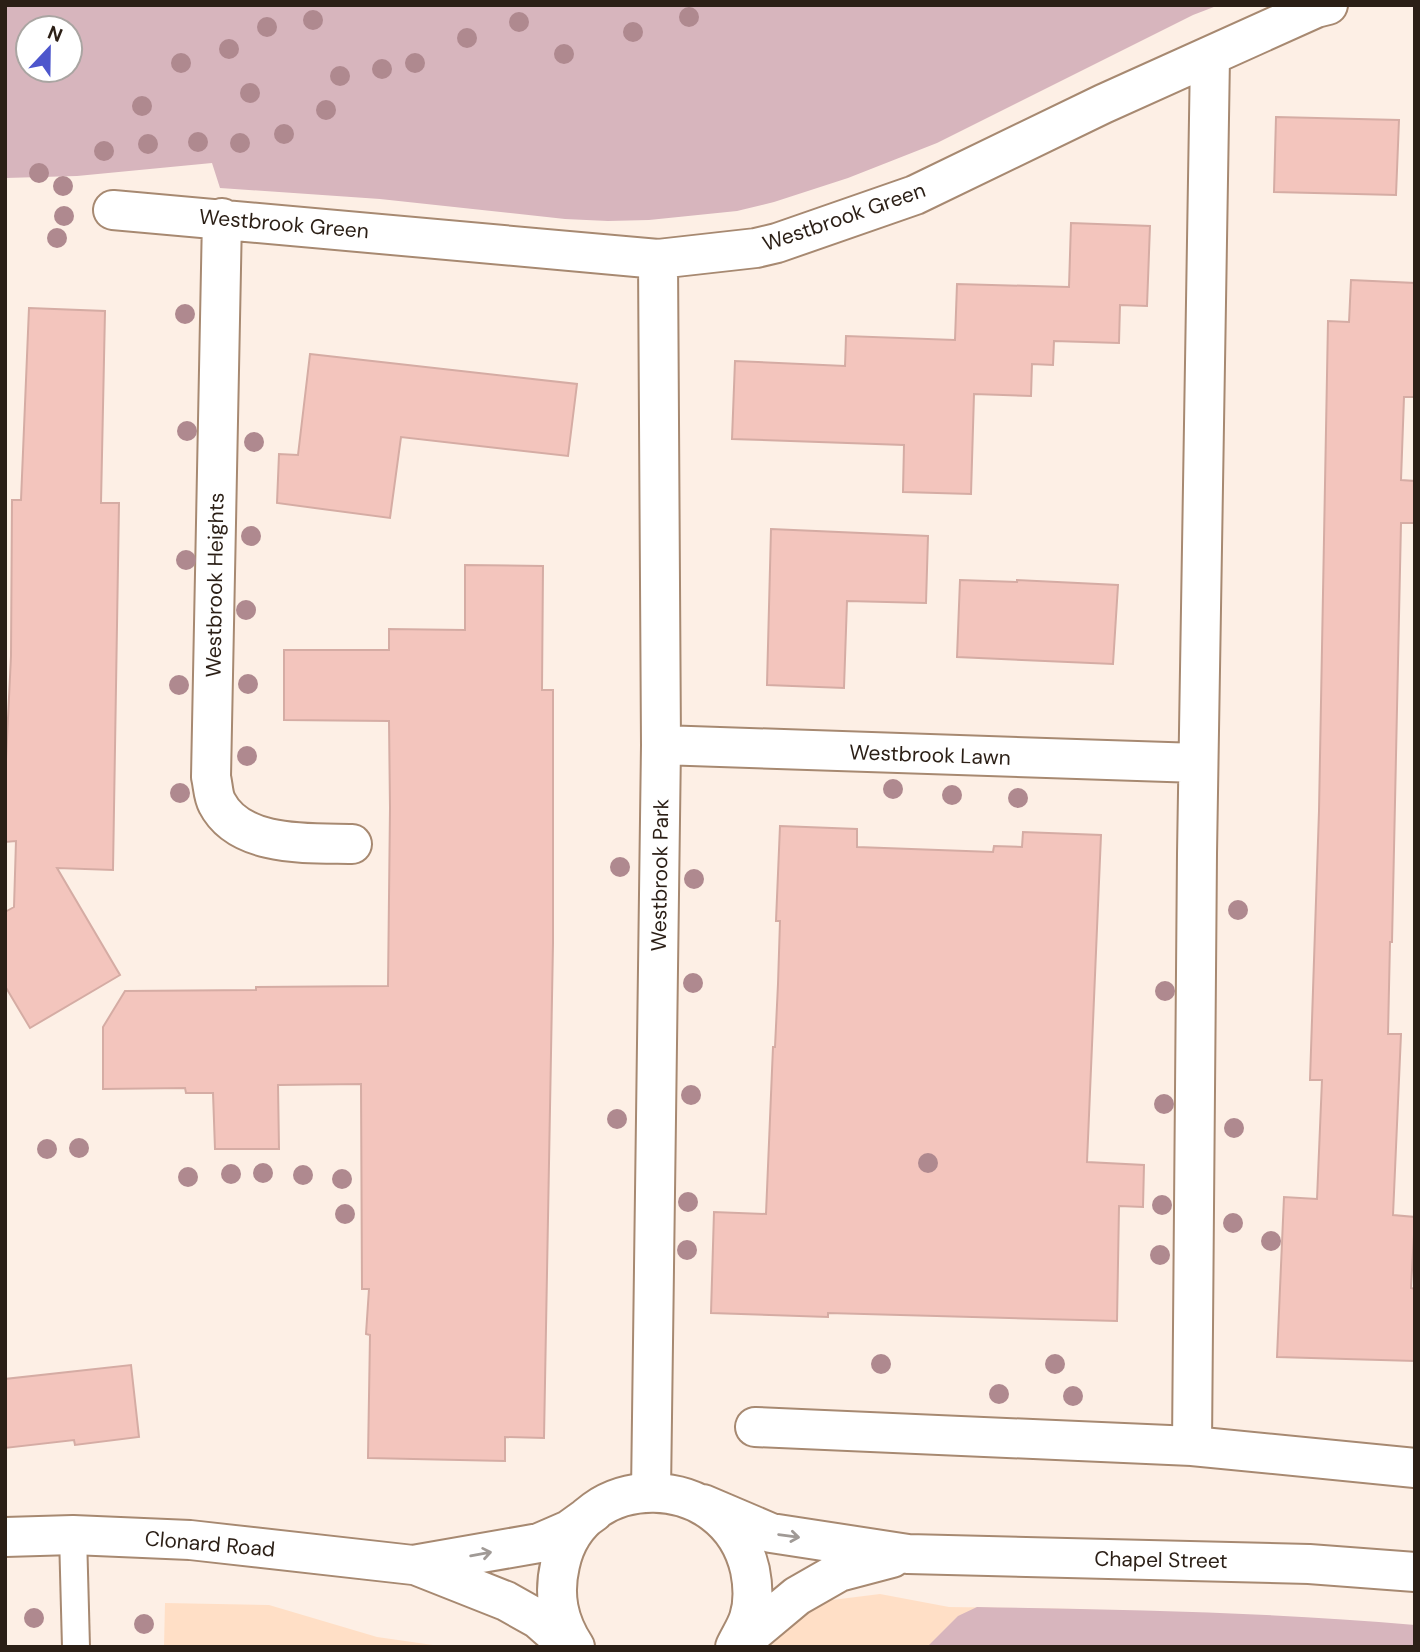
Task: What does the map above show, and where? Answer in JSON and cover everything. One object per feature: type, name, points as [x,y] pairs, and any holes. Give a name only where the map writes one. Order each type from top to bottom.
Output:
[{"type":"street","name":"Westbrook Green","points":[[113,210],[658,259],[755,248],[777,243],[915,195],[1103,104],[1328,5]]},
{"type":"street","points":[[1192,1446],[1198,763],[1210,57]]},
{"type":"street","name":"Westbrook Heights","points":[[222,218],[211,777],[217,803],[233,823],[262,836],[297,843],[352,844]]},
{"type":"street","name":"Westbrook Park","points":[[651,1492],[661,745],[658,259]]},
{"type":"street","name":"Westbrook Lawn","points":[[661,745],[1198,763]]},
{"type":"street","points":[[755,1427],[1192,1446],[1415,1468]]},
{"type":"street","points":[[573,1647],[557,1609],[556,1582],[562,1555],[575,1531],[594,1512],[621,1498],[651,1492]]},
{"type":"street","name":"Chapel Street","points":[[651,1492],[677,1495],[771,1533],[908,1554],[1309,1564],[1415,1573]]},
{"type":"street","points":[[703,1504],[729,1525],[746,1553],[753,1586],[749,1618],[735,1647]]},
{"type":"street","name":"Clonard Road","points":[[413,1564],[539,1543],[569,1530],[594,1512]]},
{"type":"street","name":"Clonard Road","points":[[5,1537],[73,1535],[190,1540],[413,1564],[506,1601],[538,1619],[573,1647]]},
{"type":"street","name":"Chapel Street","points":[[735,1647],[797,1596],[839,1572],[908,1554]]},
{"type":"lane","points":[[73,1535],[76,1647]]},
{"type":"shaded area","points":[[5,5],[1219,5],[1193,15],[937,143],[848,178],[737,211],[649,220],[608,221],[565,219],[380,199],[220,188],[212,163],[77,176],[5,178]]},
{"type":"shaded area","points":[[880,1594],[949,1607],[1078,1609],[1415,1630],[1415,1647],[769,1647],[790,1624],[824,1601]]},
{"type":"shaded area","points":[[165,1603],[269,1605],[377,1637],[447,1647],[164,1647]]},
{"type":"shaded area","points":[[977,1607],[1251,1614],[1415,1625],[1415,1647],[927,1647],[958,1616]]},
{"type":"building","points":[[1276,117],[1399,120],[1396,195],[1274,192]]},
{"type":"building","points":[[1071,223],[1150,226],[1147,306],[1120,305],[1119,343],[1054,341],[1053,365],[1032,364],[1031,396],[974,394],[971,494],[903,492],[904,445],[732,439],[735,361],[845,366],[846,336],[955,340],[957,284],[1069,287]]},
{"type":"building","points":[[1351,280],[1415,283],[1415,397],[1404,397],[1401,480],[1415,481],[1415,523],[1401,523],[1388,1034],[1401,1034],[1393,1215],[1415,1217],[1411,1288],[1415,1289],[1415,1361],[1277,1357],[1284,1197],[1317,1199],[1322,1080],[1310,1080],[1319,811],[1328,321],[1349,322]]},
{"type":"building","points":[[29,308],[105,311],[101,503],[119,503],[113,870],[57,868],[120,975],[30,1028],[5,986],[5,912],[14,907],[16,841],[5,842],[11,656],[12,500],[21,500]]},
{"type":"building","points":[[310,354],[577,384],[568,456],[401,437],[390,518],[277,503],[279,454],[298,455]]},
{"type":"building","points":[[771,529],[928,536],[926,603],[847,601],[844,688],[767,685]]},
{"type":"building","points":[[465,565],[543,566],[542,690],[553,690],[553,943],[544,1438],[505,1437],[505,1461],[368,1458],[370,1335],[366,1334],[369,1289],[362,1289],[361,1084],[278,1085],[279,1149],[215,1149],[213,1093],[186,1093],[185,1088],[103,1089],[103,1027],[125,991],[388,986],[389,721],[284,720],[284,650],[389,650],[389,629],[465,630]]},
{"type":"building","points":[[960,580],[1118,585],[1113,664],[957,657]]},
{"type":"building","points":[[780,826],[857,829],[857,847],[993,852],[994,846],[1022,847],[1023,832],[1101,835],[1087,1162],[1144,1165],[1143,1207],[1119,1206],[1117,1321],[828,1313],[828,1317],[711,1313],[714,1212],[766,1214],[778,984],[780,921],[776,921]]},
{"type":"building","points":[[131,1365],[139,1437],[75,1445],[74,1440],[5,1448],[5,1379]]}]
